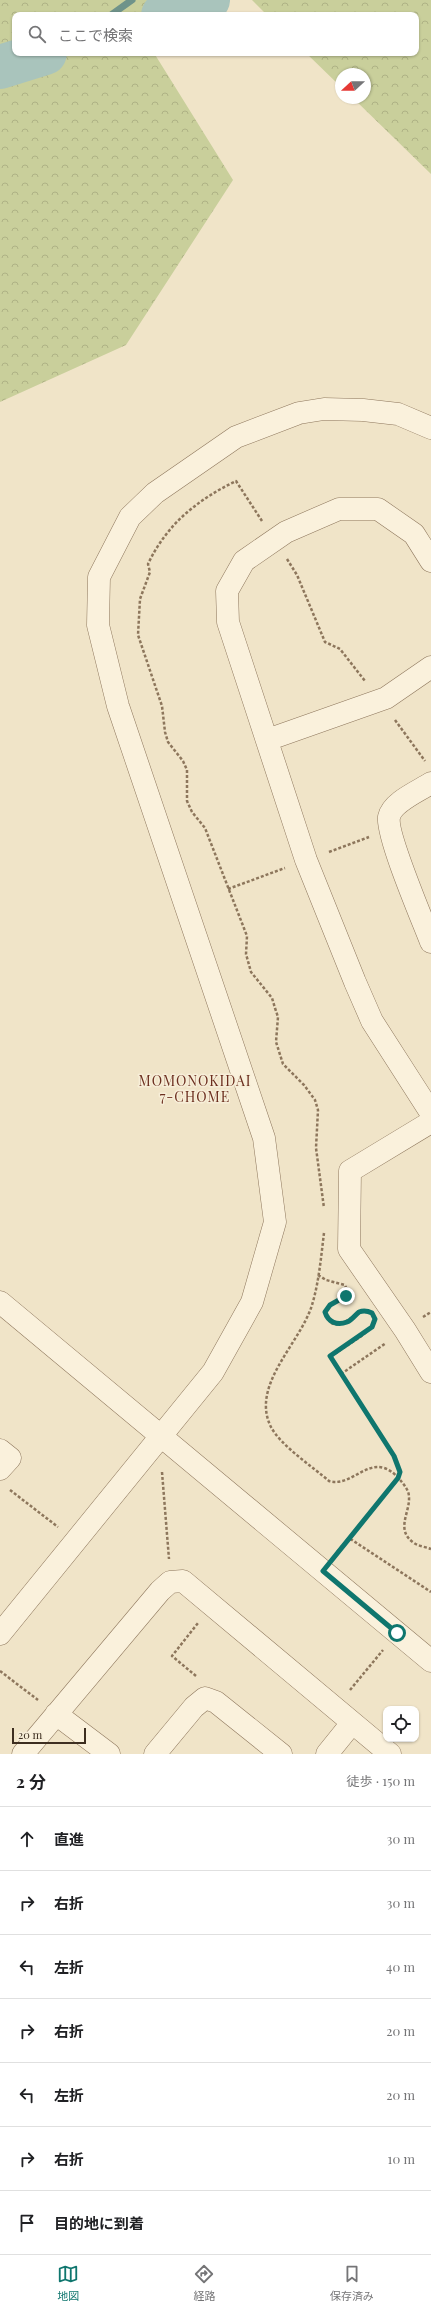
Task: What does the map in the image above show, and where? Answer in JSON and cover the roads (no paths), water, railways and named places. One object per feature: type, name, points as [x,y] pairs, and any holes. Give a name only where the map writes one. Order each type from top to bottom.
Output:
[{"type":"street","points":[[0,1634],[160,1435],[213,1372],[252,1302],[275,1222],[264,1138],[118,706],[98,626],[99,577],[130,517],[155,493],[236,438],[299,413],[324,409],[363,410],[398,414],[431,428]]},
{"type":"street","points":[[431,561],[414,534],[378,509],[339,508],[286,532],[244,561],[227,591],[228,622],[306,860],[372,1022],[431,1113]]},
{"type":"street","points":[[266,740],[386,698],[431,667]]},
{"type":"street","points":[[429,773],[396,806],[389,817],[390,830],[431,942]]},
{"type":"street","points":[[431,1122],[350,1171],[349,1249],[405,1330],[431,1372]]},
{"type":"street","points":[[0,1302],[431,1661]]},
{"type":"street","points":[[0,1450],[10,1458],[3,1478]]},
{"type":"street","points":[[23,1754],[160,1591],[170,1582],[183,1581],[390,1754]]},
{"type":"street","points":[[155,1754],[194,1707],[205,1698],[216,1702],[281,1754]]},
{"type":"street","points":[[56,1714],[108,1754]]},
{"type":"street","points":[[327,1754],[352,1723]]},
{"type":"waterway","points":[[115,12],[132,0]]},
{"type":"waterway","points":[[172,12],[208,0]]},
{"type":"waterway","points":[[0,67],[35,56]]},
{"type":"district","name":"MOMONOKIDAI 7-CHOME","points":[[195,1090]]}]
